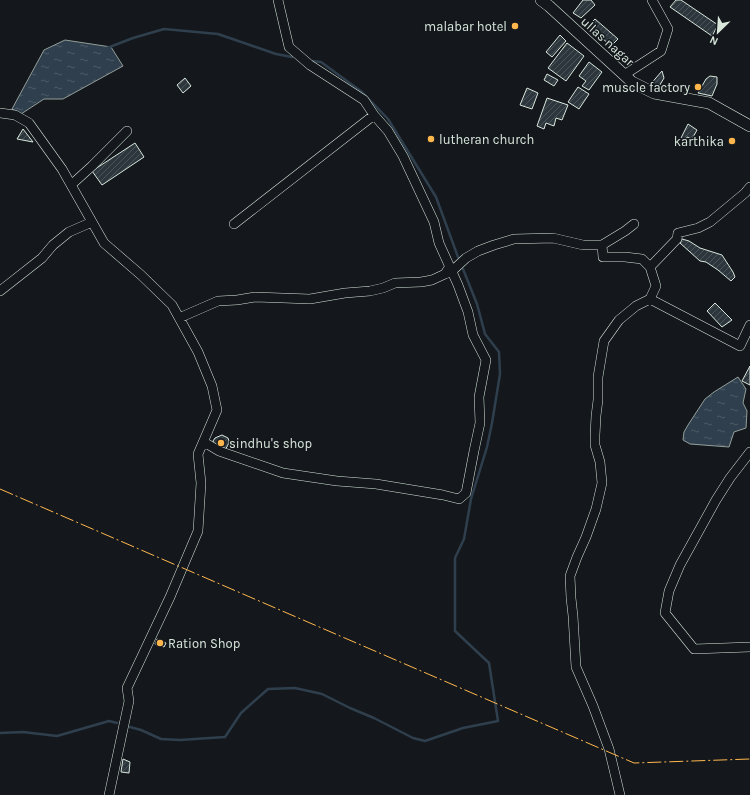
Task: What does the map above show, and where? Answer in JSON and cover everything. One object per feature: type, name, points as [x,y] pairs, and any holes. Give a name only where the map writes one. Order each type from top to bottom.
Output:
[{"type":"main road","name":"ullas nagar","points":[[541,0],[632,82],[654,93],[710,103],[750,126]]},
{"type":"street","points":[[204,442],[219,451],[283,473],[337,481],[376,484],[459,499],[466,493],[480,424],[479,397],[486,360],[473,335],[468,312],[449,270],[439,243],[434,222],[403,156],[388,131],[374,115],[364,100],[310,66],[289,47],[278,0]]},
{"type":"street","points":[[624,75],[661,51],[668,29],[652,0]]},
{"type":"street","points":[[0,112],[15,115],[29,123],[62,169],[104,243],[141,275],[172,305],[198,352],[212,386],[218,410],[198,454],[201,483],[198,531],[170,597],[127,688],[129,701],[109,794]]},
{"type":"street","points":[[234,224],[374,115]]},
{"type":"street","points":[[71,185],[127,131]]},
{"type":"street","points":[[650,267],[677,239],[678,233],[698,228],[710,222],[745,193],[750,187]]},
{"type":"street","points":[[0,291],[42,258],[53,245],[69,232],[92,222]]},
{"type":"street","points":[[179,318],[218,301],[256,297],[310,299],[345,293],[370,291],[395,283],[432,280],[478,251],[514,239],[553,238],[583,245],[602,245],[634,224]]},
{"type":"street","points":[[602,245],[603,257],[642,258],[650,267],[656,286],[650,299],[636,306],[619,320],[604,341],[598,377],[595,435],[595,444],[600,462],[602,483],[596,509],[586,538],[576,557],[570,576],[576,667],[594,706],[609,749],[620,795]]},
{"type":"street","points":[[650,299],[740,346],[750,326]]},
{"type":"street","points":[[750,452],[730,478],[716,500],[680,565],[669,591],[665,613],[694,649],[750,647]]},
{"type":"water","points":[[65,40],[111,47],[123,66],[63,99],[44,99],[21,114],[12,109],[44,50]]},
{"type":"water","points":[[738,377],[746,389],[743,403],[747,411],[746,428],[734,432],[729,447],[690,444],[683,440],[684,432],[705,399]]},
{"type":"building","points":[[583,0],[591,0],[595,5],[581,18],[573,13]]},
{"type":"building","points":[[676,0],[681,0],[718,25],[712,36],[670,7]]},
{"type":"building","points":[[595,19],[618,39],[611,46],[602,38],[600,39],[593,32],[595,30],[589,25]]},
{"type":"building","points":[[560,35],[566,41],[552,57],[546,52]]},
{"type":"building","points":[[567,43],[584,56],[566,81],[548,68]]},
{"type":"building","points":[[589,62],[602,72],[589,90],[582,86],[586,81],[579,76]]},
{"type":"building","points":[[662,71],[664,78],[658,88],[649,86]]},
{"type":"building","points":[[547,74],[558,80],[554,86],[544,80]]},
{"type":"building","points":[[710,76],[717,77],[717,84],[712,96],[698,93],[706,79]]},
{"type":"building","points":[[185,78],[191,86],[183,93],[177,85]]},
{"type":"building","points":[[578,87],[589,94],[579,109],[568,102]]},
{"type":"building","points":[[527,88],[538,93],[532,109],[520,105]]},
{"type":"building","points":[[547,98],[568,105],[562,120],[556,118],[554,126],[546,123],[544,129],[537,126]]},
{"type":"building","points":[[688,124],[697,130],[691,141],[689,140],[690,138],[687,137],[686,140],[681,138]]},
{"type":"building","points":[[23,129],[33,142],[17,139]]},
{"type":"building","points":[[135,143],[144,157],[102,185],[92,171]]},
{"type":"building","points":[[682,239],[689,241],[700,248],[722,255],[735,277],[731,281],[706,262],[700,261],[680,243]]},
{"type":"building","points":[[715,303],[732,320],[722,327],[707,311]]},
{"type":"building","points":[[750,366],[750,385],[742,381]]},
{"type":"building","name":"sindhu's shop","points":[[222,435],[228,438],[229,441],[225,450],[215,446],[213,441],[215,438]]},
{"type":"building","points":[[157,639],[166,643],[164,647],[155,644]]},
{"type":"building","points":[[123,759],[130,762],[129,773],[121,772]]},
{"type":"waterway","points":[[107,48],[133,38],[164,29],[218,34],[276,54],[292,57]]},
{"type":"waterway","points":[[312,61],[321,62],[362,92],[388,119],[436,197],[458,257]]},
{"type":"waterway","points":[[130,727],[161,739],[180,740],[225,737],[241,713],[268,689],[295,688],[322,694],[413,738],[425,741],[463,728],[498,721],[489,663],[455,631],[455,558],[464,539],[471,499],[487,447],[500,374],[499,352],[485,334],[477,304],[463,269]]},
{"type":"waterway","points":[[0,733],[23,732],[57,736],[109,721],[117,723]]},
{"type":"power","points":[[0,489],[634,763],[750,759]]},
{"type":"place","name":"malabar hotel","points":[[515,26]]},
{"type":"place","name":"muscle factory","points":[[698,87]]},
{"type":"place","name":"lutheran church","points":[[431,139]]},
{"type":"place","name":"karthika","points":[[732,141]]},
{"type":"place","name":"sindhu's shop","points":[[221,443]]},
{"type":"place","name":"Ration Shop","points":[[160,643]]}]
